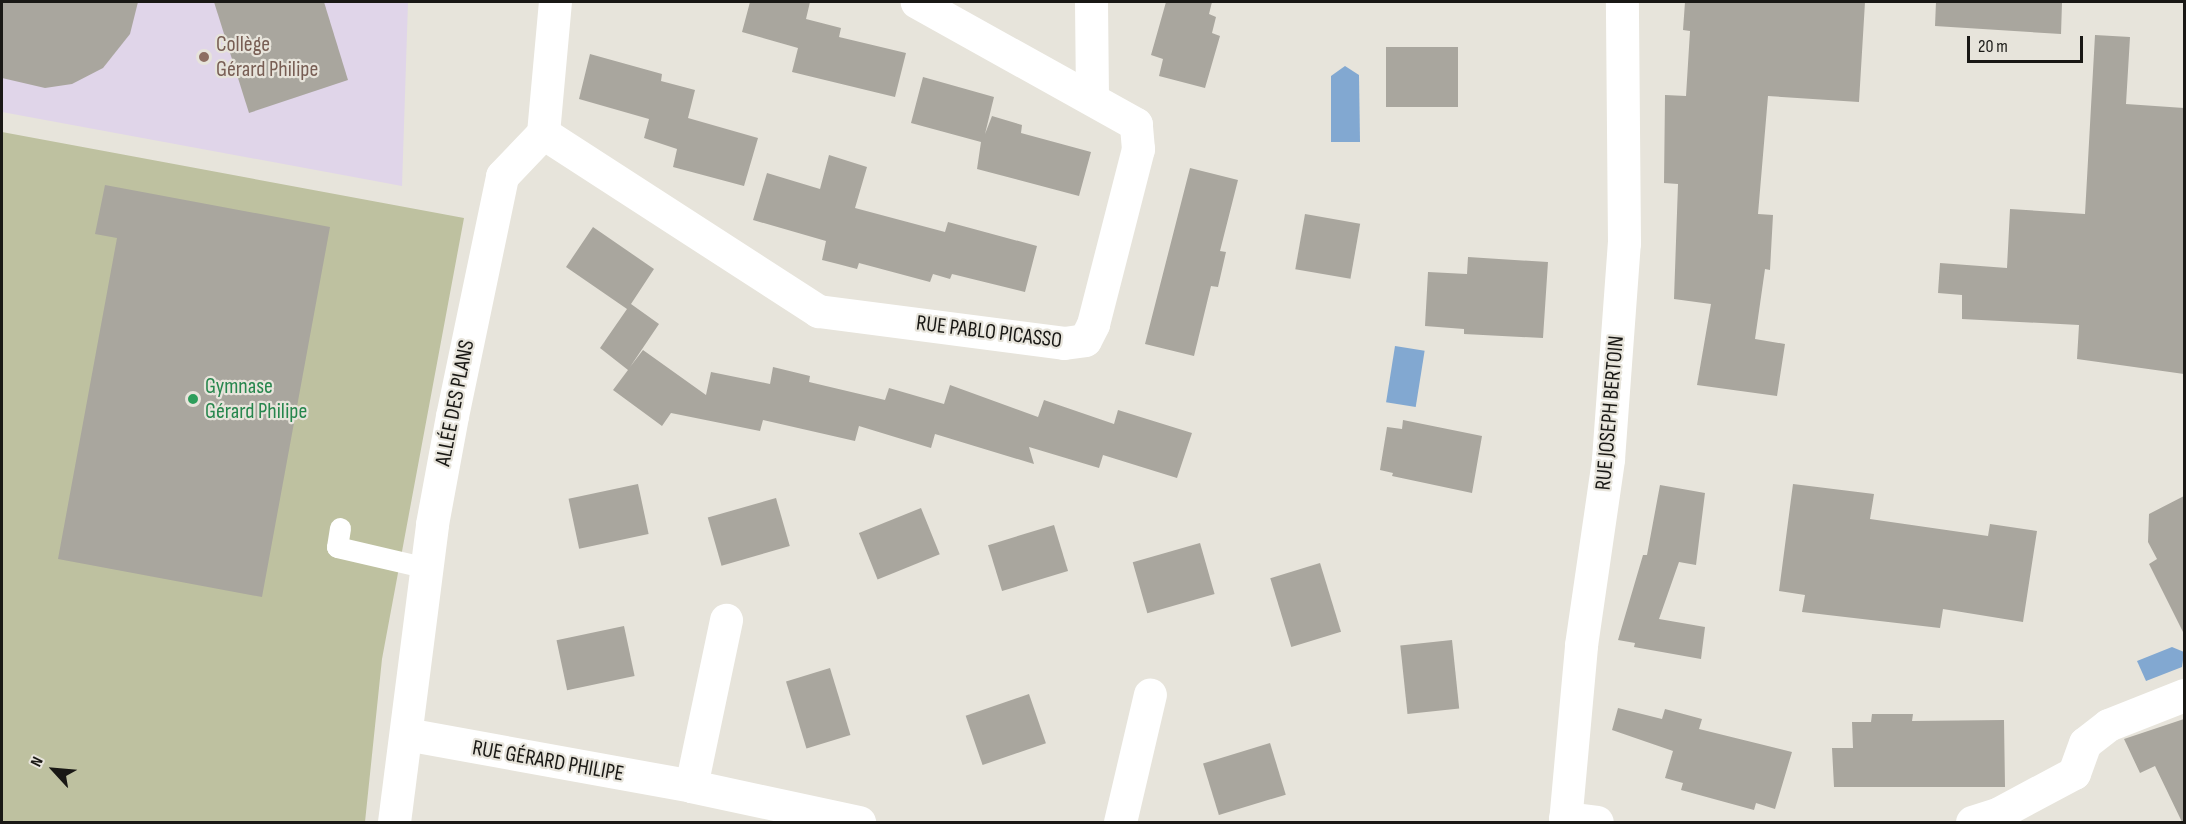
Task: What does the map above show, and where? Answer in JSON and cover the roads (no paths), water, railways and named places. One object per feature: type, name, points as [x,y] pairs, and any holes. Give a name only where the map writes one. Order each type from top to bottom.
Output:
[{"type":"street","points":[[543,134],[555,2]]},
{"type":"street","name":"RUE PABLO PICASSO","points":[[543,134],[818,311],[1064,343],[1085,340],[1093,324],[1138,149],[1136,124],[1092,96],[917,2]]},
{"type":"street","points":[[1091,2],[1092,96]]},
{"type":"street","name":"RUE JOSEPH BERTOIN","points":[[1576,821],[1581,645],[1608,459],[1624,243],[1622,2]]},
{"type":"street","name":"ALLÉE DES PLANS","points":[[394,822],[427,568],[454,405],[502,176],[543,134]]},
{"type":"street","points":[[691,786],[726,620]]},
{"type":"street","points":[[1120,822],[1150,694]]},
{"type":"street","points":[[1972,822],[1999,813],[2074,773],[2085,743],[2108,725],[2184,695]]},
{"type":"street","name":"RUE GÉRARD PHILIPE","points":[[406,734],[691,786],[859,822]]},
{"type":"lane","points":[[340,528],[337,548],[427,568]]},
{"type":"water","points":[[1345,66],[1359,75],[1360,142],[1331,142],[1331,76]]},
{"type":"water","points":[[1395,346],[1425,351],[1416,407],[1386,402]]},
{"type":"water","points":[[2172,647],[2184,652],[2182,667],[2146,681],[2137,661]]},
{"type":"place","name":"Collège Gérard Philipe","points":[[204,57]]},
{"type":"place","name":"Gymnase Gérard Philipe","points":[[193,399]]}]
